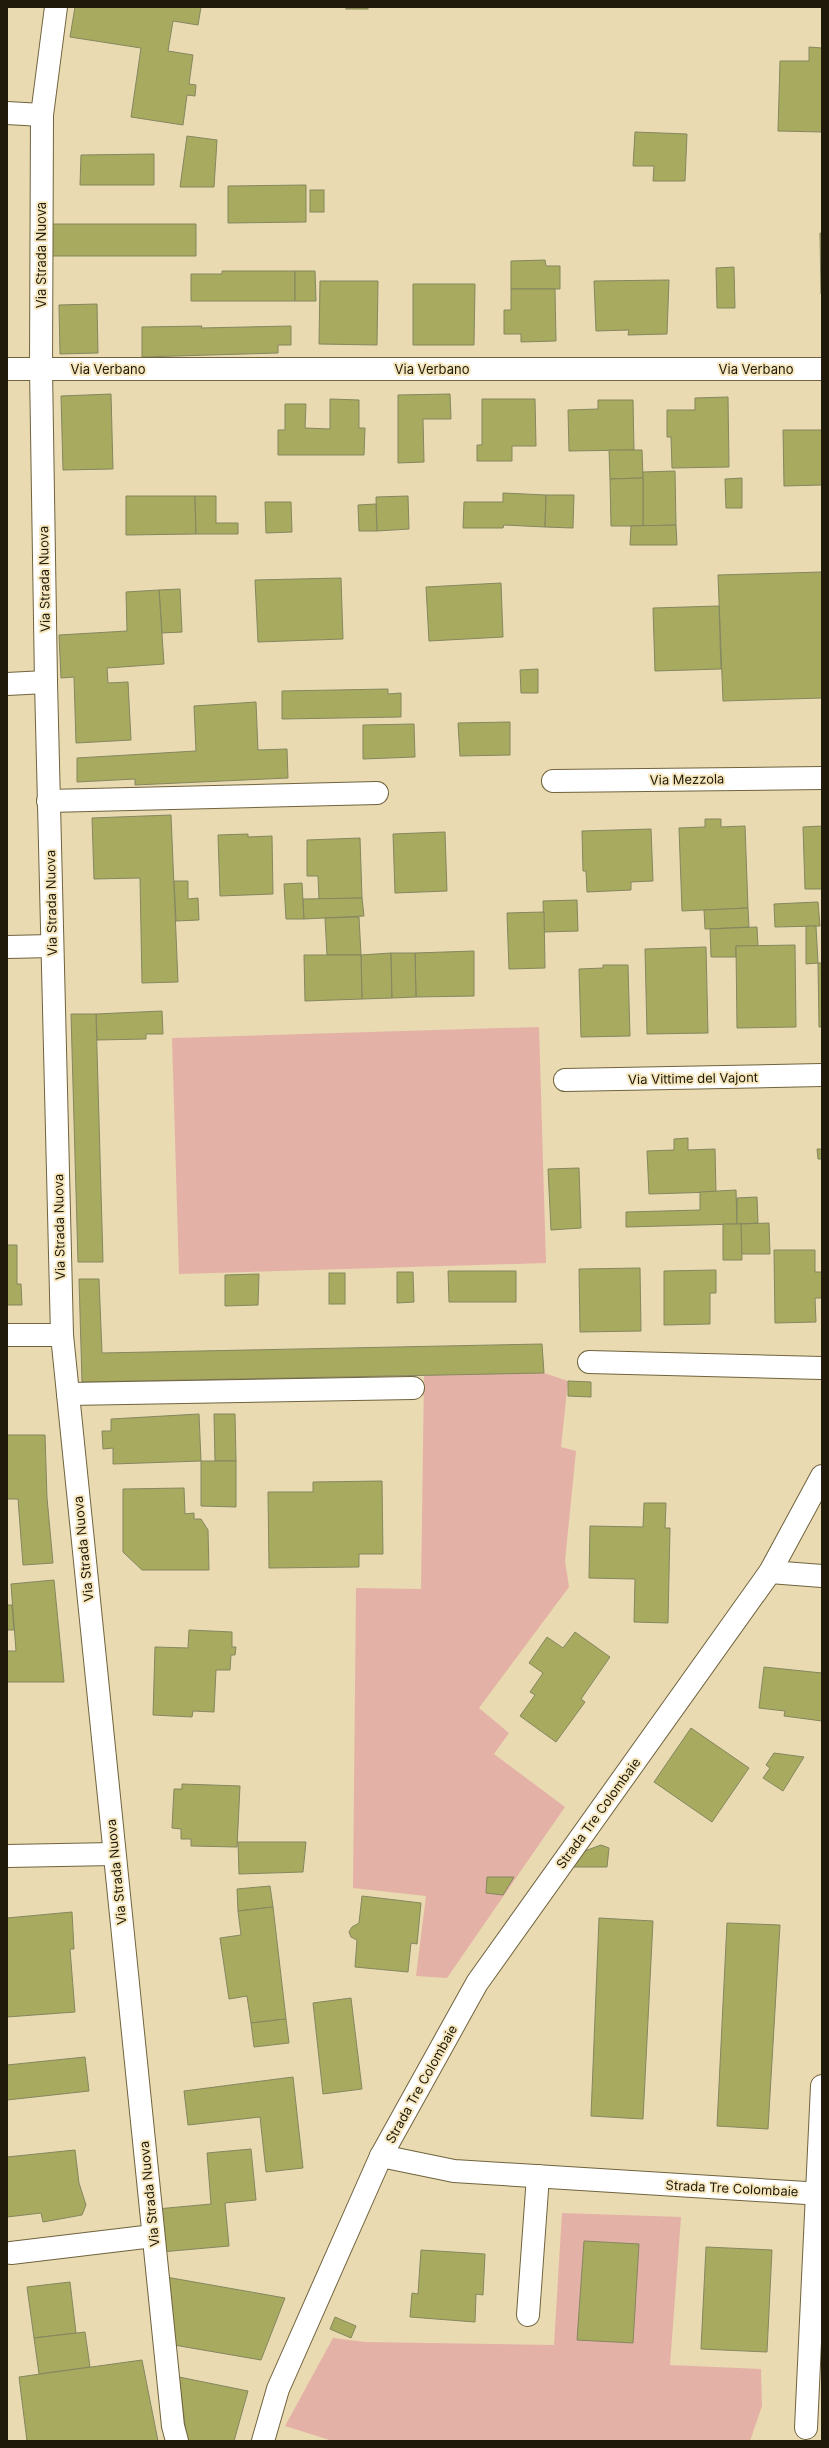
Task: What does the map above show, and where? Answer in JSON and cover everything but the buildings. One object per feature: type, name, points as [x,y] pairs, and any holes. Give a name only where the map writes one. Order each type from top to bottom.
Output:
[{"type":"street","name":"Via Strada Nuova","points":[[56,7],[42,115],[41,369],[48,801],[62,1335],[153,2236],[173,2426],[177,2441]]},
{"type":"street","points":[[7,113],[42,115]]},
{"type":"street","name":"Via Verbano","points":[[7,369],[822,369]]},
{"type":"street","points":[[7,684],[46,682]]},
{"type":"street","name":"Via Mezzola","points":[[553,781],[822,778]]},
{"type":"street","points":[[48,801],[377,793]]},
{"type":"street","points":[[7,947],[52,946]]},
{"type":"street","name":"Via Vittime del Vajont","points":[[565,1080],[822,1075]]},
{"type":"street","points":[[7,1335],[62,1335]]},
{"type":"street","points":[[589,1362],[822,1368]]},
{"type":"street","points":[[68,1394],[413,1388]]},
{"type":"street","name":"Strada Tre Colombaie","points":[[263,2441],[278,2389],[381,2156],[476,1983],[770,1572],[822,1476]]},
{"type":"street","points":[[770,1572],[822,1576]]},
{"type":"street","points":[[7,1856],[114,1854]]},
{"type":"street","points":[[806,2428],[820,2193],[822,2086]]},
{"type":"street","name":"Strada Tre Colombaie","points":[[381,2156],[454,2171],[820,2193]]},
{"type":"street","points":[[528,2315],[538,2176]]},
{"type":"street","points":[[11,2253],[153,2236]]},
{"type":"shaded area","points":[[539,1027],[546,1263],[179,1274],[172,1038]]},
{"type":"shaded area","points":[[544,1373],[568,1381],[561,1447],[576,1451],[565,1561],[569,1587],[479,1708],[509,1733],[494,1754],[565,1807],[447,1978],[416,1976],[426,1896],[353,1888],[356,1588],[421,1589],[424,1375]]},
{"type":"shaded area","points":[[562,2213],[681,2217],[670,2365],[761,2369],[762,2406],[750,2441],[333,2441],[285,2426],[333,2338],[365,2342],[554,2345]]}]
